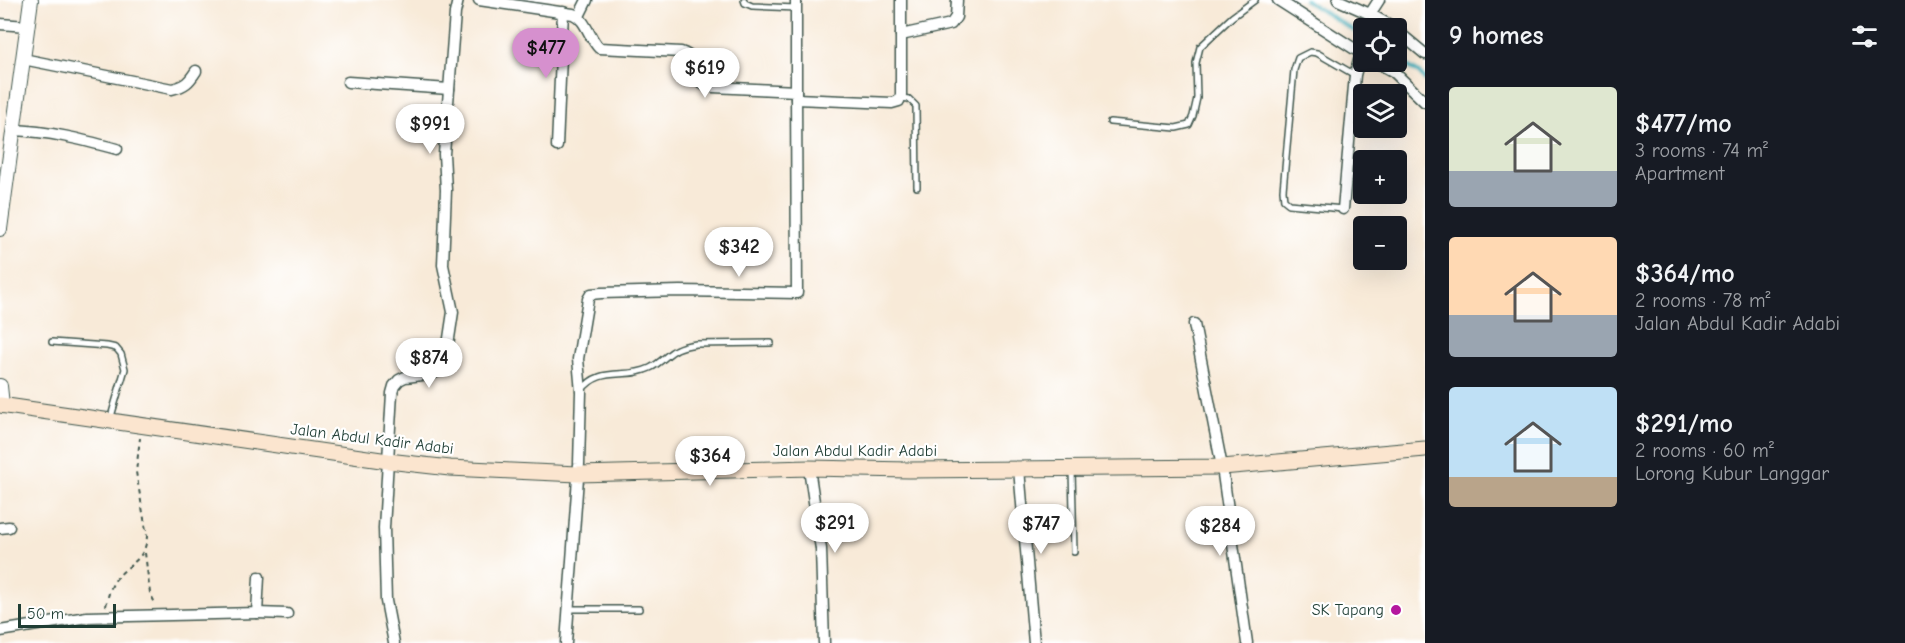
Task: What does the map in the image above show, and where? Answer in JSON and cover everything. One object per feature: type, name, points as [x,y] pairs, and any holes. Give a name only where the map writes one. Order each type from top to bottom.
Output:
[{"type":"main road","name":"Jalan Abdul Kadir Adabi","points":[[1,405],[388,461],[450,468],[578,474],[809,468],[1222,467],[1425,449]]},
{"type":"street","points":[[0,229],[4,164],[14,130],[31,0]]},
{"type":"street","points":[[394,643],[386,601],[384,528],[394,386],[405,377],[436,372],[446,358],[453,312],[443,265],[446,190],[444,154],[455,13],[458,0]]},
{"type":"street","points":[[479,0],[579,16],[593,42],[599,48],[688,54],[693,60],[698,79],[702,84],[713,87],[892,103],[901,98],[901,0]]},
{"type":"street","points":[[579,16],[587,0]]},
{"type":"street","points":[[901,35],[951,24],[956,17],[957,0]]},
{"type":"street","points":[[1278,0],[1353,48]]},
{"type":"street","points":[[1338,0],[1377,18]]},
{"type":"street","points":[[1370,14],[1379,0]]},
{"type":"street","points":[[566,643],[578,474],[580,392],[578,359],[586,305],[591,294],[680,291],[797,293],[796,4]]},
{"type":"street","points":[[557,146],[563,12]]},
{"type":"street","points":[[0,24],[27,26]]},
{"type":"street","points":[[1407,38],[1425,54]]},
{"type":"street","points":[[23,59],[172,89],[190,82],[195,71]]},
{"type":"street","points":[[1343,209],[1356,72]]},
{"type":"street","points":[[1395,72],[1425,102]]},
{"type":"street","points":[[348,82],[449,89]]},
{"type":"street","points":[[14,130],[69,137],[117,149]]},
{"type":"street","points":[[1194,324],[1222,467],[1247,643]]},
{"type":"street","points":[[0,386],[1,405]]},
{"type":"street","points":[[809,468],[821,549],[824,643]]},
{"type":"street","points":[[1019,469],[1034,643]]},
{"type":"street","points":[[257,613],[259,577]]},
{"type":"street","points":[[0,631],[87,617],[287,614]]},
{"type":"lane","points":[[744,0],[752,6],[796,4]]},
{"type":"lane","points":[[1110,122],[1176,128],[1189,125],[1197,98],[1196,63],[1200,46],[1255,0]]},
{"type":"lane","points":[[1343,209],[1289,204],[1284,200],[1283,190],[1295,63],[1298,58],[1304,54],[1317,53],[1355,75]]},
{"type":"lane","points":[[901,98],[909,99],[916,106],[917,187]]},
{"type":"lane","points":[[52,342],[107,346],[116,348],[121,354],[125,369],[110,422]]},
{"type":"lane","points":[[580,392],[592,379],[601,375],[633,373],[649,369],[676,349],[686,346],[771,343]]},
{"type":"lane","points":[[1072,468],[1074,552]]},
{"type":"lane","points":[[568,609],[639,609]]},
{"type":"path","points":[[141,427],[136,472],[147,536],[144,551],[153,599],[160,610],[167,615]]},
{"type":"path","points":[[104,616],[110,589],[117,578],[144,551]]},
{"type":"waterway","points":[[1305,0],[1353,30]]},
{"type":"waterway","points":[[1407,66],[1425,80]]},
{"type":"place","name":"SK Tapang","points":[[1396,610]]}]
